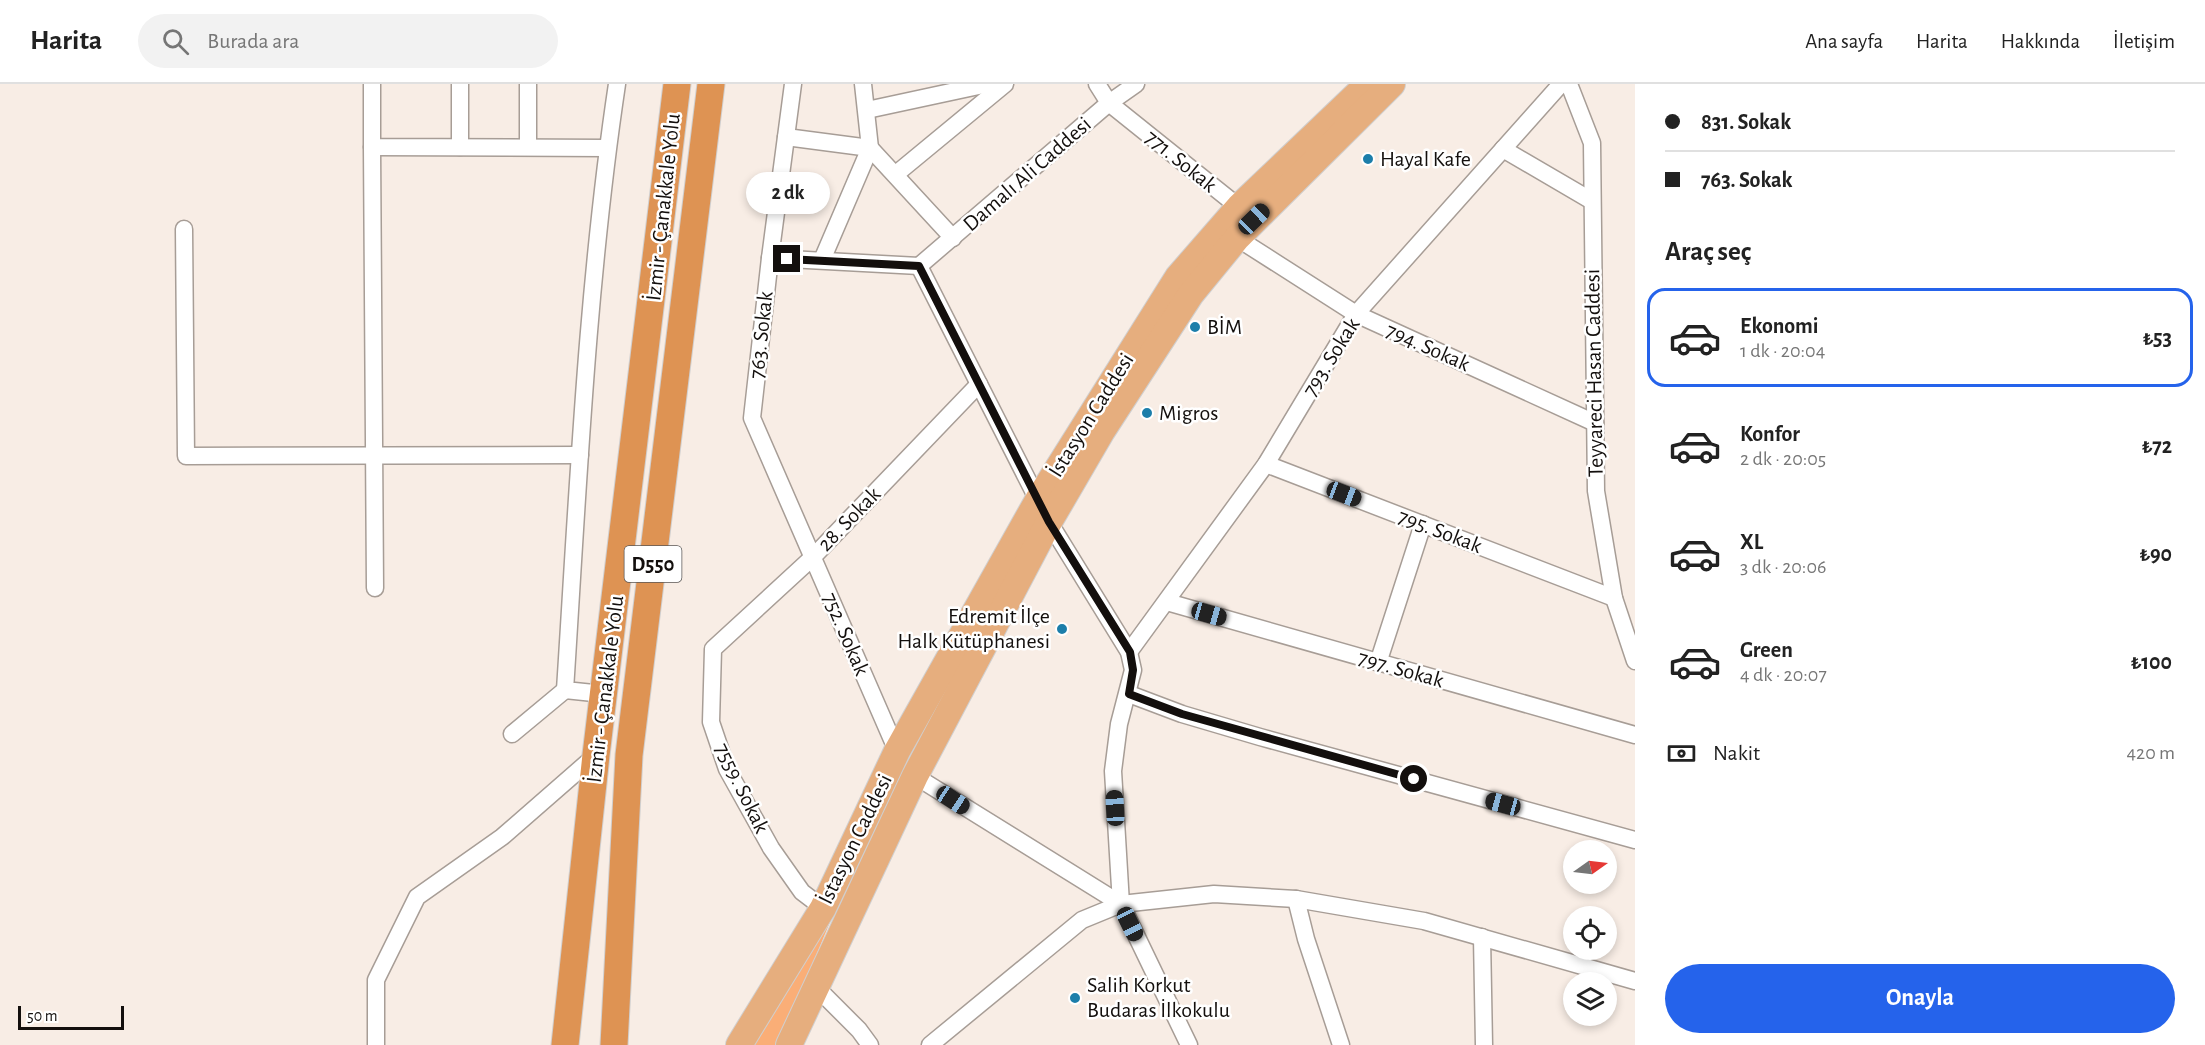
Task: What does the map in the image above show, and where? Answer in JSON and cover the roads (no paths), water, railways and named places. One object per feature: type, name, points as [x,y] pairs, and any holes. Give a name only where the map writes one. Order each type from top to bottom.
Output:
[{"type":"highway","name":"İzmir - Çanakkale Yolu","points":[[566,1045],[603,694],[677,84]]},
{"type":"highway","name":"İzmir - Çanakkale Yolu","points":[[614,1045],[629,755],[711,84]]},
{"type":"main road","name":"İstasyon Caddesi","points":[[789,1045],[1043,511],[1102,431],[1191,294],[1237,238],[1246,213],[1368,84]]},
{"type":"main road","name":"İstasyon Caddesi","points":[[739,1045],[823,908],[897,751],[1043,511],[1178,277],[1246,213],[1392,84]]},
{"type":"street","points":[[372,84],[375,588]]},
{"type":"street","points":[[460,84],[460,147]]},
{"type":"street","points":[[528,84],[528,147]]},
{"type":"street","points":[[565,690],[580,455],[607,148],[617,84]]},
{"type":"street","points":[[770,258],[793,84]]},
{"type":"street","points":[[822,260],[870,148],[863,84]]},
{"type":"street","points":[[867,110],[988,84]]},
{"type":"street","points":[[896,174],[1005,84]]},
{"type":"street","name":"771. Sokak","points":[[1097,84],[1109,103],[1246,213]]},
{"type":"street","name":"Damalı Ali Caddesi","points":[[919,266],[1109,103],[1136,84]]},
{"type":"street","name":"793. Sokak","points":[[1130,652],[1266,464],[1356,314],[1561,84]]},
{"type":"street","name":"Teyyareci Hasan Caddesi","points":[[1569,84],[1592,143],[1596,491],[1614,598],[1635,661]]},
{"type":"street","points":[[786,137],[870,148],[953,238]]},
{"type":"street","points":[[372,147],[607,148]]},
{"type":"street","points":[[1503,150],[1592,201]]},
{"type":"street","points":[[184,229],[186,456],[580,455]]},
{"type":"street","name":"794. Sokak","points":[[1237,238],[1356,314],[1595,423]]},
{"type":"street","name":"763. Sokak","points":[[752,418],[770,258],[919,266]]},
{"type":"street","points":[[919,266],[1043,511],[1130,652],[1133,670],[1129,694],[1119,724],[1113,771],[1121,904],[1189,1045]]},
{"type":"street","name":"28. Sokak","points":[[713,649],[813,557],[979,384]]},
{"type":"street","name":"752. Sokak","points":[[752,418],[897,751]]},
{"type":"street","name":"795. Sokak","points":[[1266,464],[1614,598]]},
{"type":"street","points":[[1378,663],[1423,524]]},
{"type":"street","name":"797. Sokak","points":[[1167,602],[1635,735]]},
{"type":"street","name":"7559. Sokak","points":[[713,649],[711,722],[727,769],[771,848],[802,892],[823,908]]},
{"type":"street","points":[[512,734],[565,690],[603,694]]},
{"type":"street","points":[[1129,694],[1227,727],[1635,840]]},
{"type":"street","points":[[376,1045],[376,980],[417,897],[502,837],[596,755]]},
{"type":"street","points":[[915,776],[1121,904]]},
{"type":"street","points":[[930,1045],[1082,920],[1121,904],[1214,894],[1296,899],[1424,921],[1635,981]]},
{"type":"street","points":[[1296,899],[1306,939],[1341,1045]]},
{"type":"street","points":[[1482,937],[1484,1045]]},
{"type":"street","points":[[816,987],[859,1030],[870,1045]]},
{"type":"place","name":"Hayal Kafe","points":[[1368,159]]},
{"type":"place","name":"BİM","points":[[1195,327]]},
{"type":"place","name":"Migros","points":[[1147,413]]},
{"type":"place","name":"Edremit İlçe Halk Kütüphanesi","points":[[1062,629]]},
{"type":"place","name":"Salih Korkut Budaras İlkokulu","points":[[1075,998]]}]
